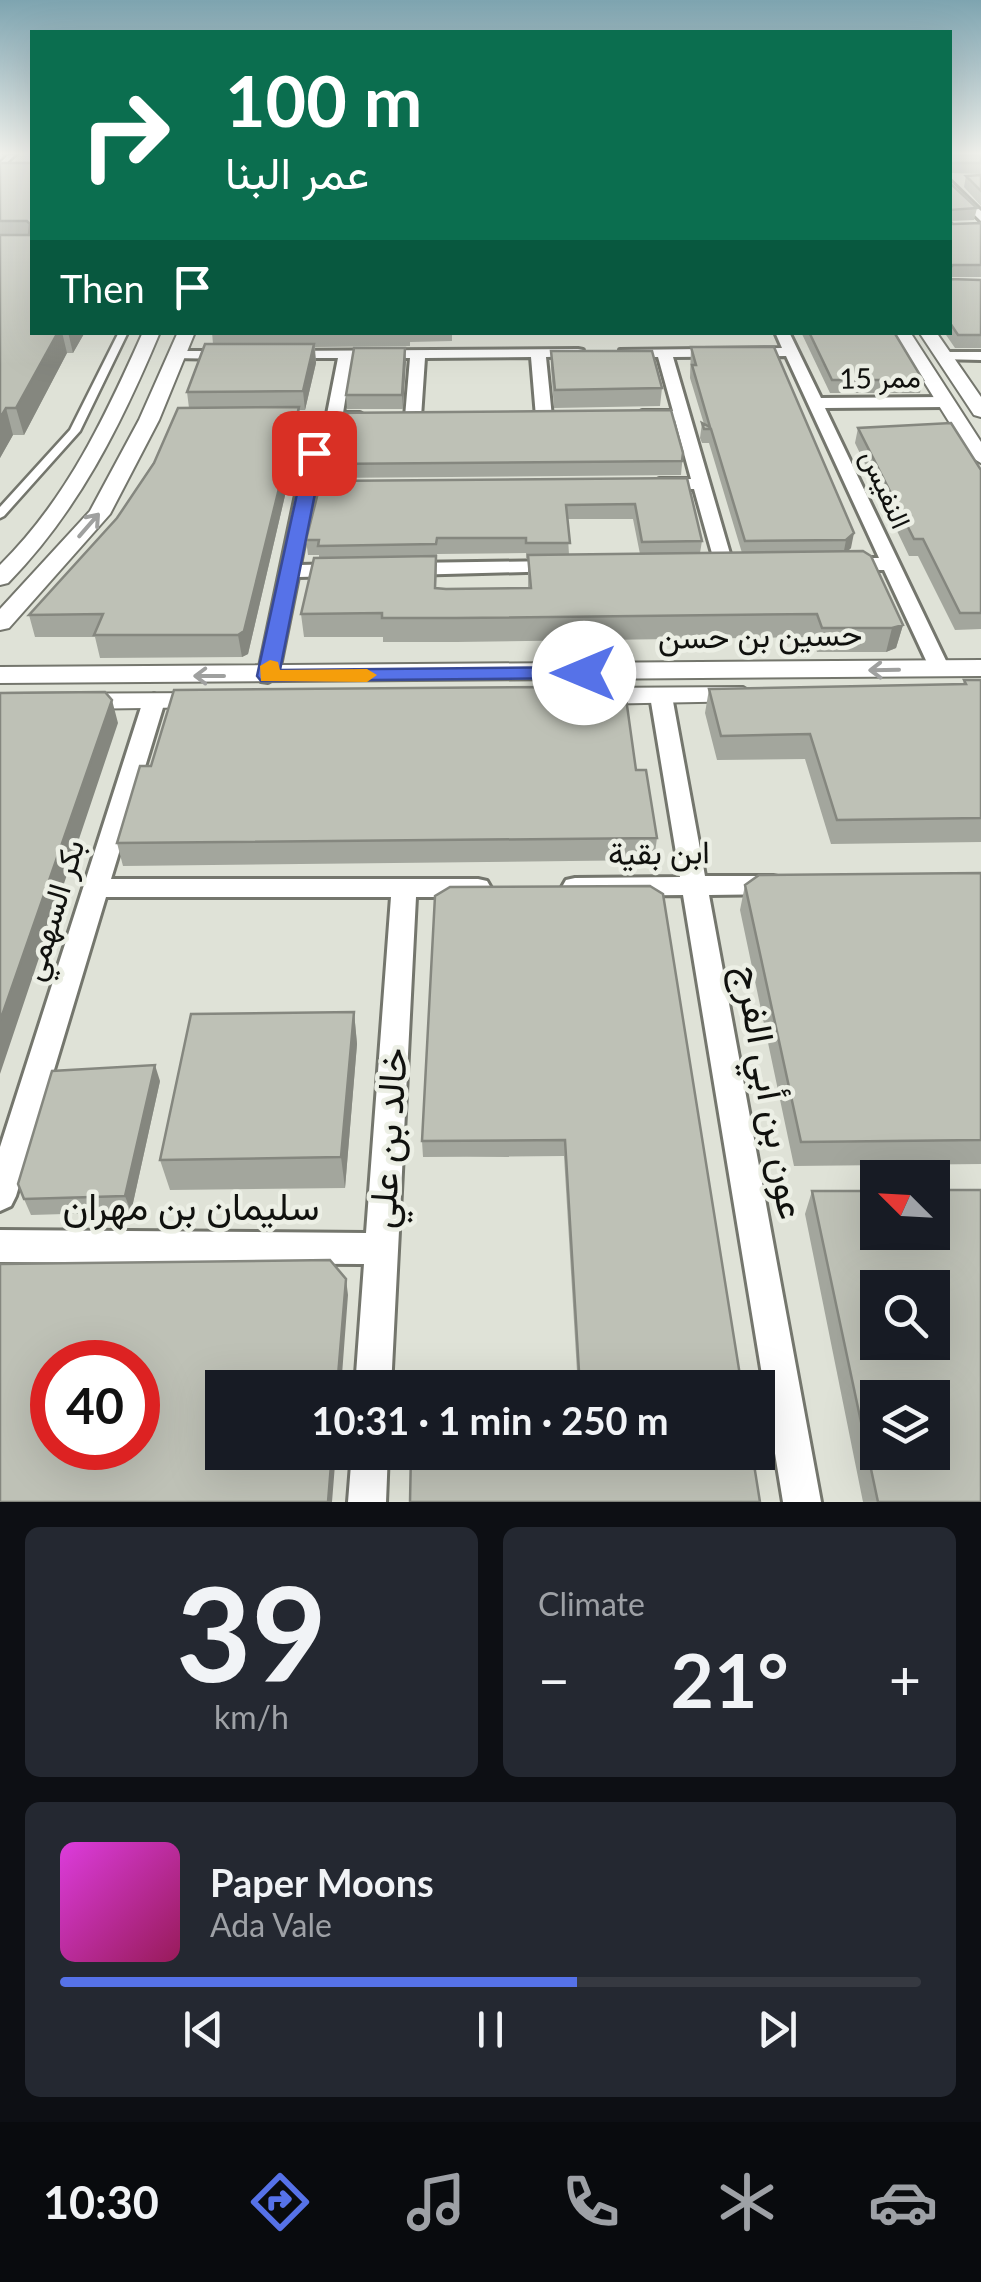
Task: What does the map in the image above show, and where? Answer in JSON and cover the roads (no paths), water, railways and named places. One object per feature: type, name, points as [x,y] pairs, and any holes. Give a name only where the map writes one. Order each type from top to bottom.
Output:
[{"type":"street","points":[[966,228],[981,228]]},
{"type":"street","points":[[0,514],[76,431],[123,335]]},
{"type":"street","points":[[5,573],[46,530],[101,448],[151,335]]},
{"type":"street","points":[[0,623],[99,514],[158,420],[186,335]]},
{"type":"street","points":[[472,335],[473,353]]},
{"type":"street","name":"النفيس","points":[[784,335],[940,669]]},
{"type":"street","points":[[902,335],[981,457]]},
{"type":"street","points":[[929,335],[981,411]]},
{"type":"street","points":[[610,352],[792,352]]},
{"type":"street","points":[[664,352],[724,564]]},
{"type":"street","points":[[538,353],[544,417]]},
{"type":"street","points":[[272,354],[592,353]]},
{"type":"street","points":[[179,355],[253,354]]},
{"type":"street","points":[[268,676],[308,487],[346,354]]},
{"type":"street","points":[[413,417],[418,354]]},
{"type":"street","points":[[944,356],[981,356]]},
{"type":"street","name":"ممر 15","points":[[817,403],[944,402]]},
{"type":"street","points":[[622,416],[682,415]]},
{"type":"street","points":[[526,417],[564,416]]},
{"type":"street","points":[[393,417],[432,417]]},
{"type":"street","points":[[263,419],[373,418]]},
{"type":"street","points":[[642,484],[701,484]]},
{"type":"street","points":[[308,487],[368,486]]},
{"type":"street","points":[[834,564],[890,564]]},
{"type":"street","points":[[292,571],[576,567]]},
{"type":"street","points":[[5,573],[46,574]]},
{"type":"street","name":"حسين بن حسن","points":[[0,675],[981,668]]},
{"type":"street","name":"حسين بن حسن","points":[[0,702],[981,692]]},
{"type":"street","name":"عون بن أبي الفرج","points":[[660,696],[802,1502]]},
{"type":"street","name":"بكر السهمي","points":[[0,1196],[154,702]]},
{"type":"street","name":"ابن بقية","points":[[558,887],[808,884]]},
{"type":"street","points":[[98,888],[500,887]]},
{"type":"street","name":"خالد بن علي","points":[[374,1370],[404,888]]},
{"type":"street","name":"سليمان بن مهران","points":[[0,1246],[381,1249]]},
{"type":"street","points":[[367,1502],[369,1470]]}]
